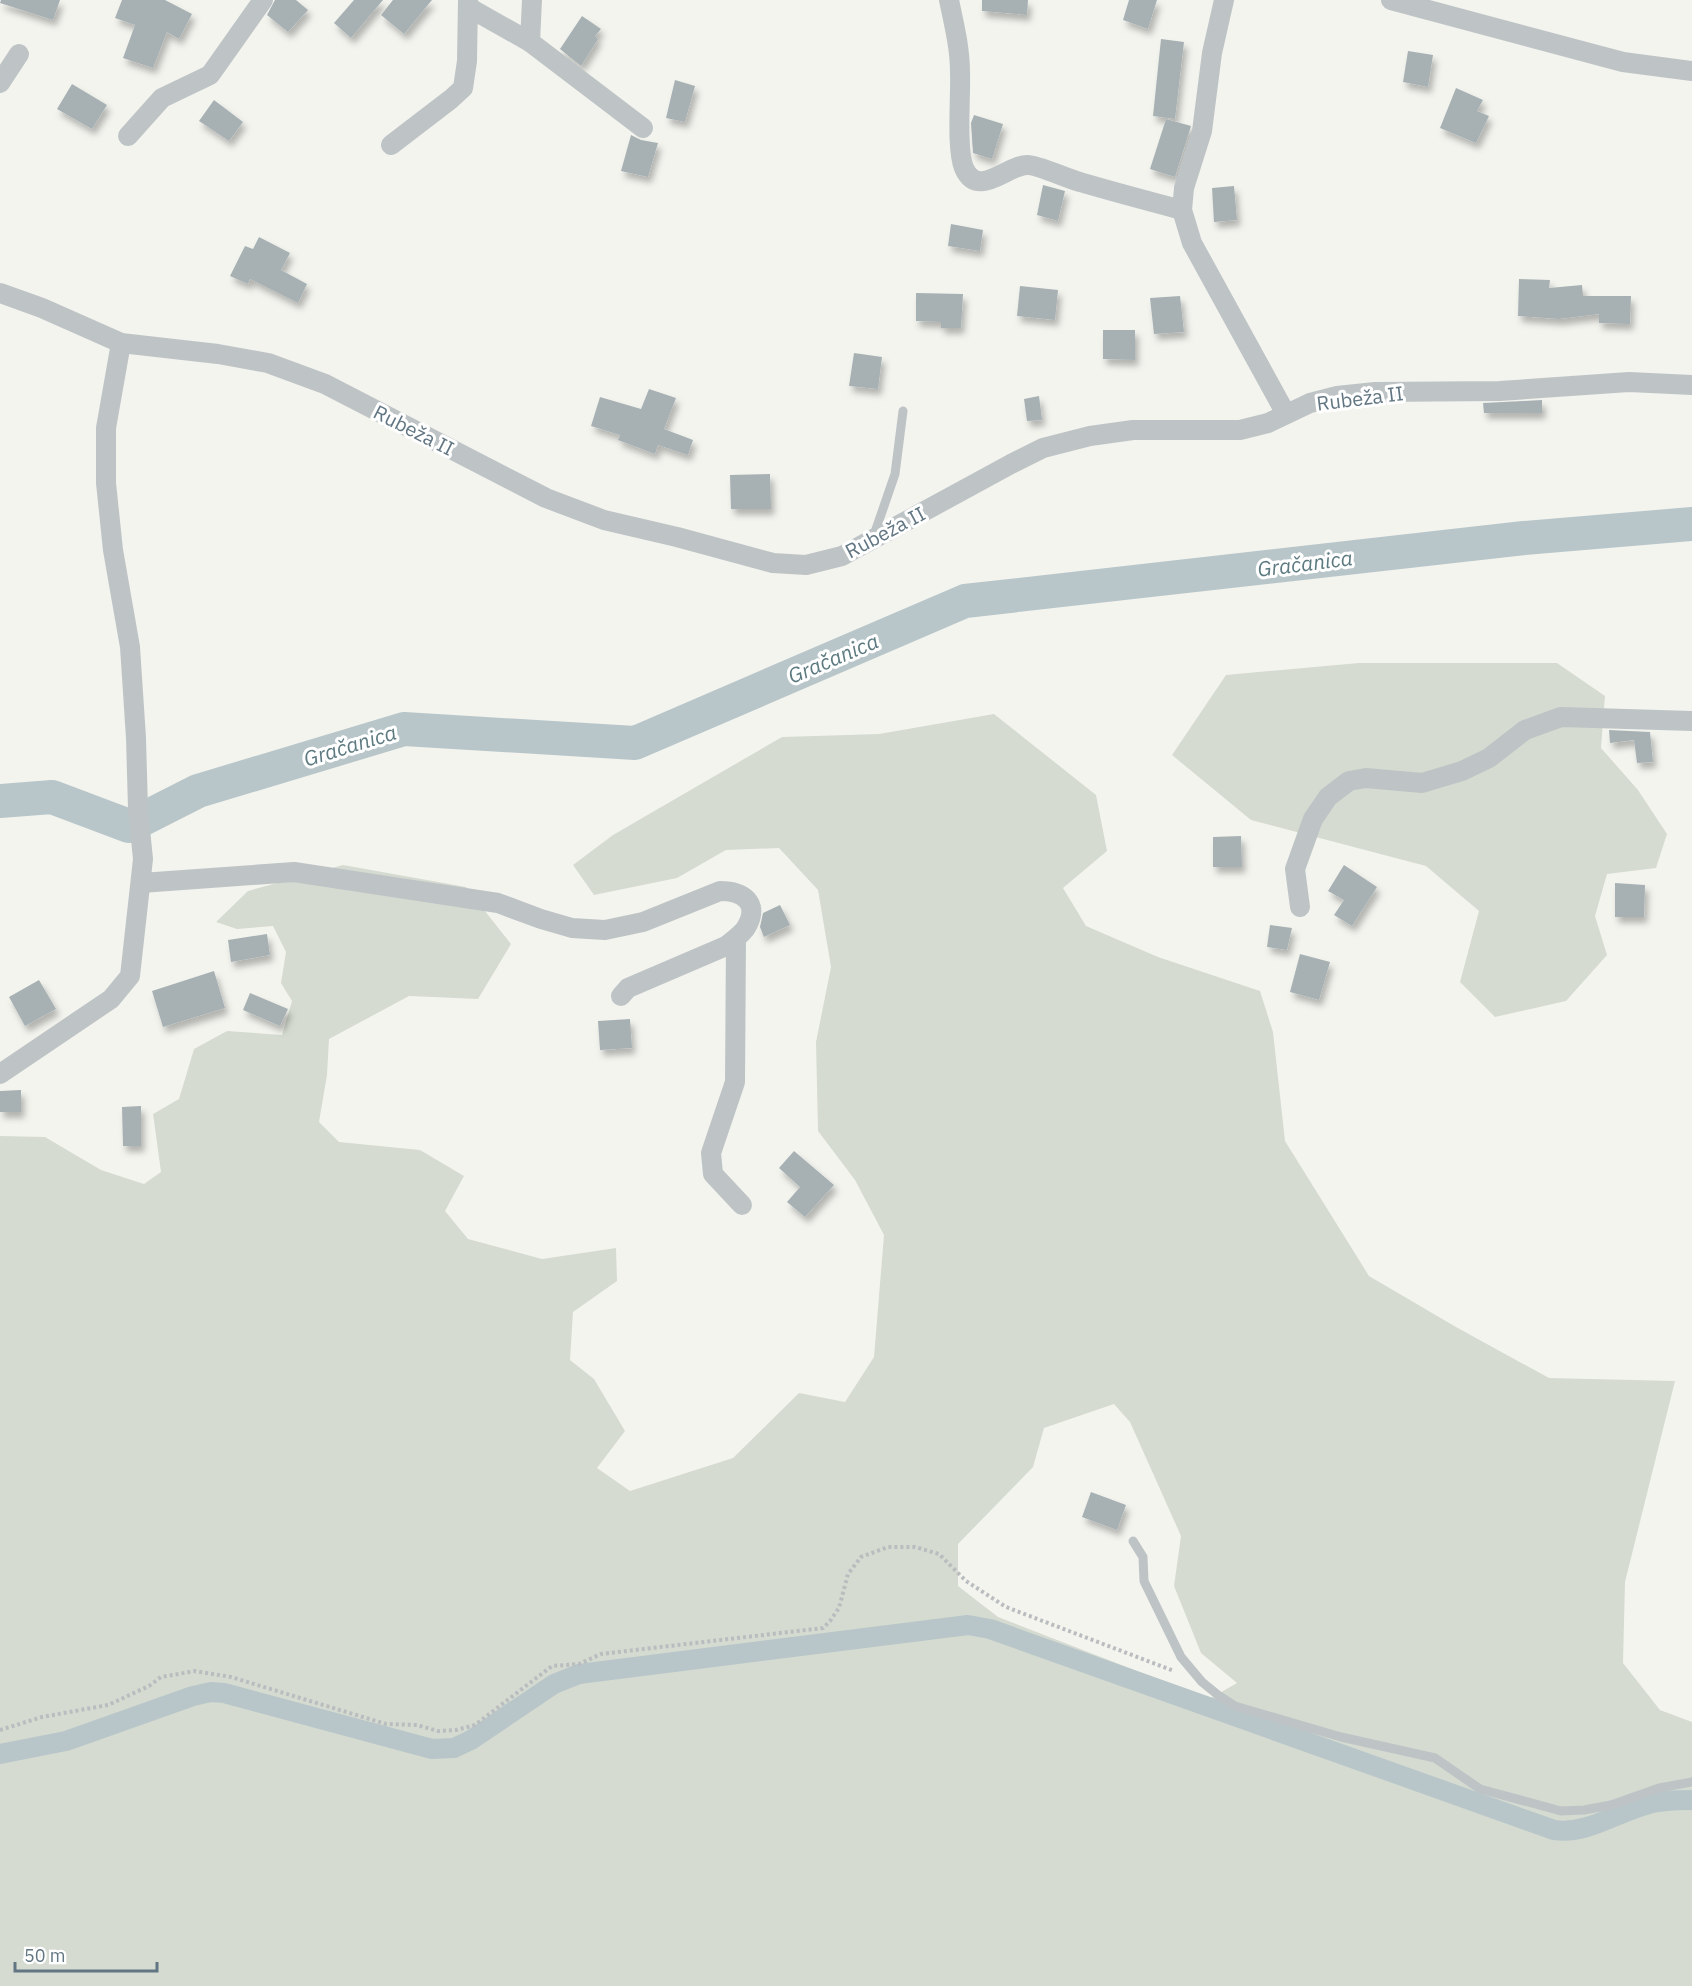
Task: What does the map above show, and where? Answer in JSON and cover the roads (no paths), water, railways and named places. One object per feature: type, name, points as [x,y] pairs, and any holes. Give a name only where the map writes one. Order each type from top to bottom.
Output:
[{"type":"street","points":[[128,136],[162,98],[210,75],[263,0]]},
{"type":"street","points":[[530,42],[532,0]]},
{"type":"street","points":[[949,0],[960,69],[960,148],[964,168],[971,178],[980,182],[992,180],[1017,166],[1030,165],[1081,182],[1182,210]]},
{"type":"street","points":[[1224,0],[1212,53],[1202,131],[1184,188],[1182,210],[1192,243],[1286,414]]},
{"type":"street","points":[[1391,0],[1623,62],[1692,72]]},
{"type":"street","points":[[468,4],[530,42],[644,128]]},
{"type":"street","points":[[391,145],[463,88],[467,61],[468,4]]},
{"type":"street","points":[[0,82],[19,54]]},
{"type":"street","name":"Rubeža II","points":[[0,293],[51,312],[121,343],[218,354],[268,363],[325,384],[546,498],[604,519],[772,563],[806,565],[842,556],[1043,448],[1090,436],[1134,430],[1240,430],[1268,423],[1310,403],[1337,396],[1375,392],[1500,391],[1629,382],[1692,385]]},
{"type":"street","points":[[0,1074],[111,999],[130,976],[143,859],[138,809],[130,647],[106,483],[106,428],[121,343]]},
{"type":"street","points":[[1300,907],[1295,869],[1313,819],[1329,797],[1350,781],[1366,778],[1422,783],[1462,771],[1489,758],[1525,730],[1561,717],[1692,721]]},
{"type":"street","points":[[141,883],[294,873],[498,903],[572,928],[605,930],[644,922],[720,891],[732,891],[747,898],[751,916],[747,927],[736,939],[726,946],[628,988],[621,996]]},
{"type":"street","points":[[736,939],[735,1082],[711,1153],[713,1174],[742,1205]]},
{"type":"lane","points":[[872,540],[895,474],[903,411]]},
{"type":"lane","points":[[1133,1540],[1143,1557],[1144,1581],[1181,1657],[1202,1682],[1235,1706],[1341,1737],[1436,1758],[1480,1789],[1561,1811],[1584,1810],[1611,1804],[1659,1788],[1692,1782]]},
{"type":"waterway","name":"Gračanica","points":[[0,801],[52,797],[129,826],[198,791],[404,729],[635,743],[965,601],[1524,538],[1692,524]]},
{"type":"waterway","points":[[0,1754],[66,1741],[193,1696],[211,1692],[224,1693],[432,1749],[454,1748],[471,1740],[554,1684],[579,1674],[968,1625],[990,1629],[1554,1830],[1566,1831],[1590,1826],[1654,1803],[1692,1800]]}]
